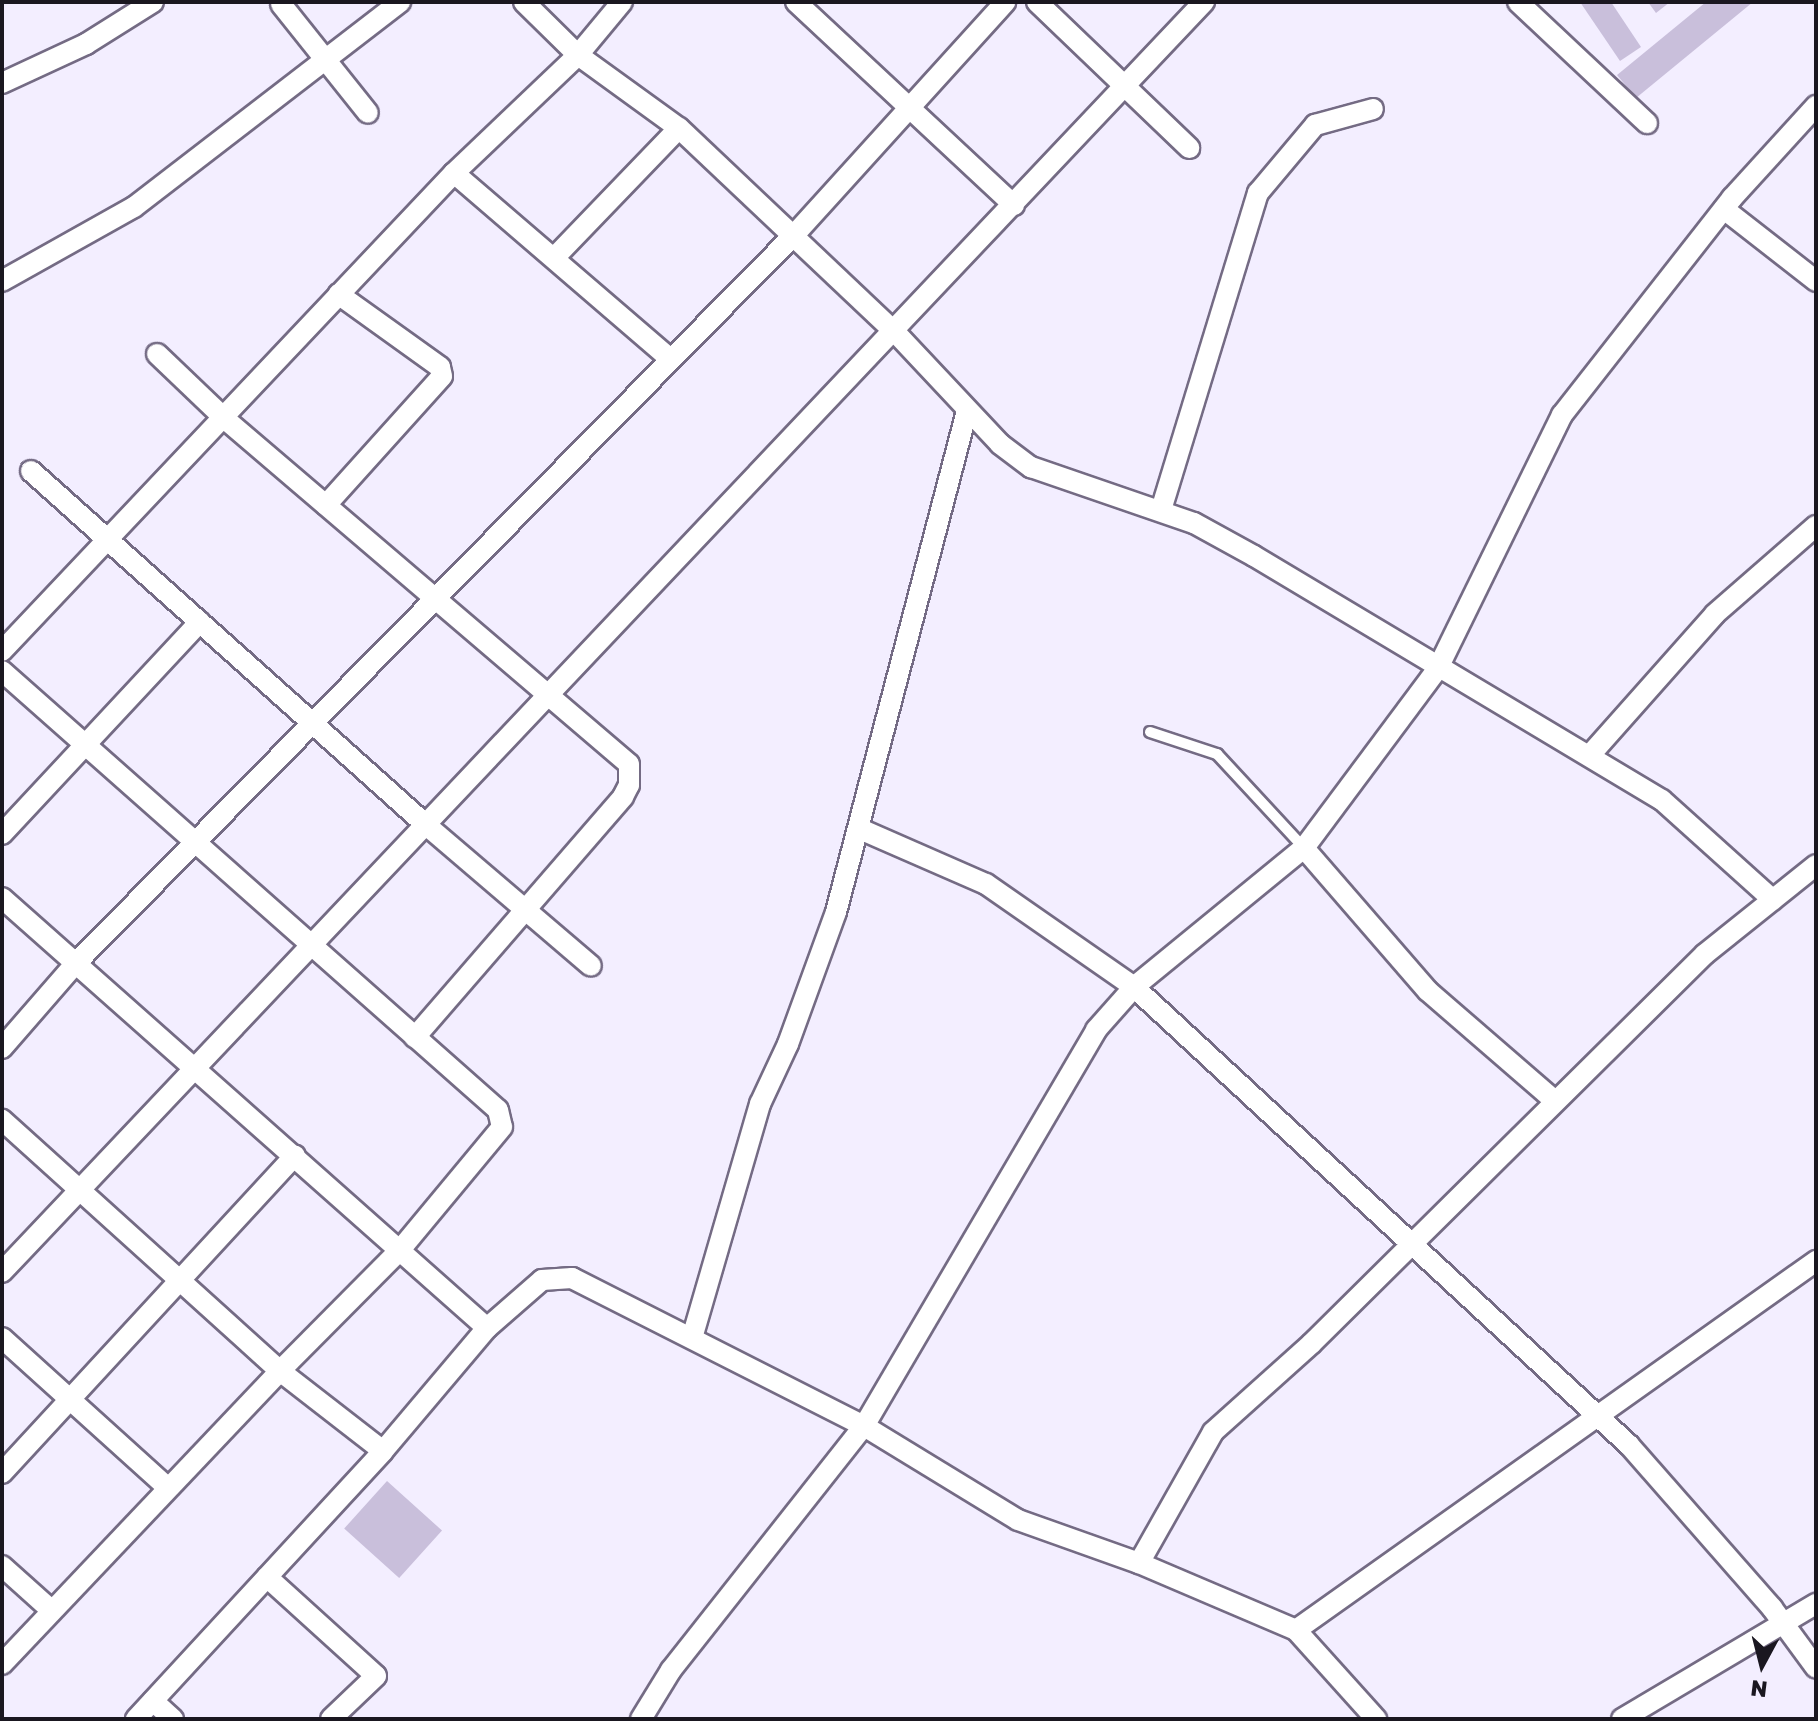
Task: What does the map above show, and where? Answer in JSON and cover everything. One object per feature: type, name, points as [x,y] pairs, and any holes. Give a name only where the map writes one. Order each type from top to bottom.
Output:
[{"type":"street","points":[[2,83],[86,44],[153,2]]},
{"type":"street","points":[[2,281],[134,207],[400,2]]},
{"type":"street","points":[[524,2],[578,55],[679,128],[795,234],[895,332],[967,411],[1031,467],[1161,510],[1242,549],[1662,800],[1773,900]]},
{"type":"street","points":[[2,651],[225,419],[338,294],[454,173],[578,55],[622,2]]},
{"type":"street","points":[[796,2],[910,104],[1014,205]]},
{"type":"street","points":[[2,1048],[76,963],[669,358],[795,234],[1005,2]]},
{"type":"street","points":[[1037,2],[1189,148]]},
{"type":"street","points":[[2,1272],[547,694],[895,332],[1204,2]]},
{"type":"street","points":[[1518,2],[1647,123]]},
{"type":"street","points":[[281,4],[368,113]]},
{"type":"street","points":[[641,1719],[671,1670],[864,1426],[1096,1030],[1134,987],[1304,848],[1438,668],[1562,415],[1724,209],[1816,106]]},
{"type":"street","points":[[1161,510],[1258,193],[1315,125],[1373,109]]},
{"type":"street","points":[[554,258],[679,128]]},
{"type":"street","points":[[454,173],[669,358]]},
{"type":"street","points":[[1724,209],[1816,281]]},
{"type":"street","points":[[326,505],[442,376],[440,367],[338,294]]},
{"type":"street","points":[[157,354],[225,419],[629,764],[629,785],[527,911],[415,1037]]},
{"type":"street","points":[[692,1338],[760,1104],[788,1044],[860,829],[967,411]]},
{"type":"street","points":[[31,471],[425,824],[591,966]]},
{"type":"street","points":[[1590,755],[1715,614],[1816,526]]},
{"type":"street","points":[[2,834],[200,622]]},
{"type":"street","points":[[2,671],[193,844],[498,1110],[502,1127],[399,1251],[166,1486],[2,1664]]},
{"type":"street","points":[[860,829],[986,884],[1134,987],[1597,1415],[1783,1623],[1816,1668]]},
{"type":"street","points":[[1304,848],[1428,991],[1555,1101]]},
{"type":"street","points":[[1139,1563],[1213,1432],[1311,1344],[1705,954],[1773,900],[1811,877]]},
{"type":"street","points":[[2,898],[487,1328]]},
{"type":"street","points":[[2,1120],[280,1371],[383,1451]]},
{"type":"street","points":[[2,1473],[295,1155]]},
{"type":"street","points":[[1296,1630],[1816,1261]]},
{"type":"street","points":[[136,1719],[383,1451],[487,1328],[542,1280],[572,1278],[864,1426],[1018,1520],[1139,1563],[1296,1630],[1376,1719]]},
{"type":"street","points":[[2,1338],[166,1486]]},
{"type":"street","points":[[2,1566],[51,1610]]},
{"type":"street","points":[[267,1577],[376,1676],[331,1719]]},
{"type":"street","points":[[1622,1719],[1816,1604]]},
{"type":"street","points":[[153,1701],[173,1719]]},
{"type":"lane","points":[[1150,732],[1217,754],[1304,848]]},
{"type":"building","points":[[1580,2],[1611,2],[1641,47],[1620,61]]},
{"type":"building","points":[[1648,2],[1670,2],[1656,13]]},
{"type":"building","points":[[1706,2],[1753,2],[1636,98],[1617,75]]},
{"type":"building","points":[[387,1481],[442,1531],[399,1578],[344,1529]]}]
